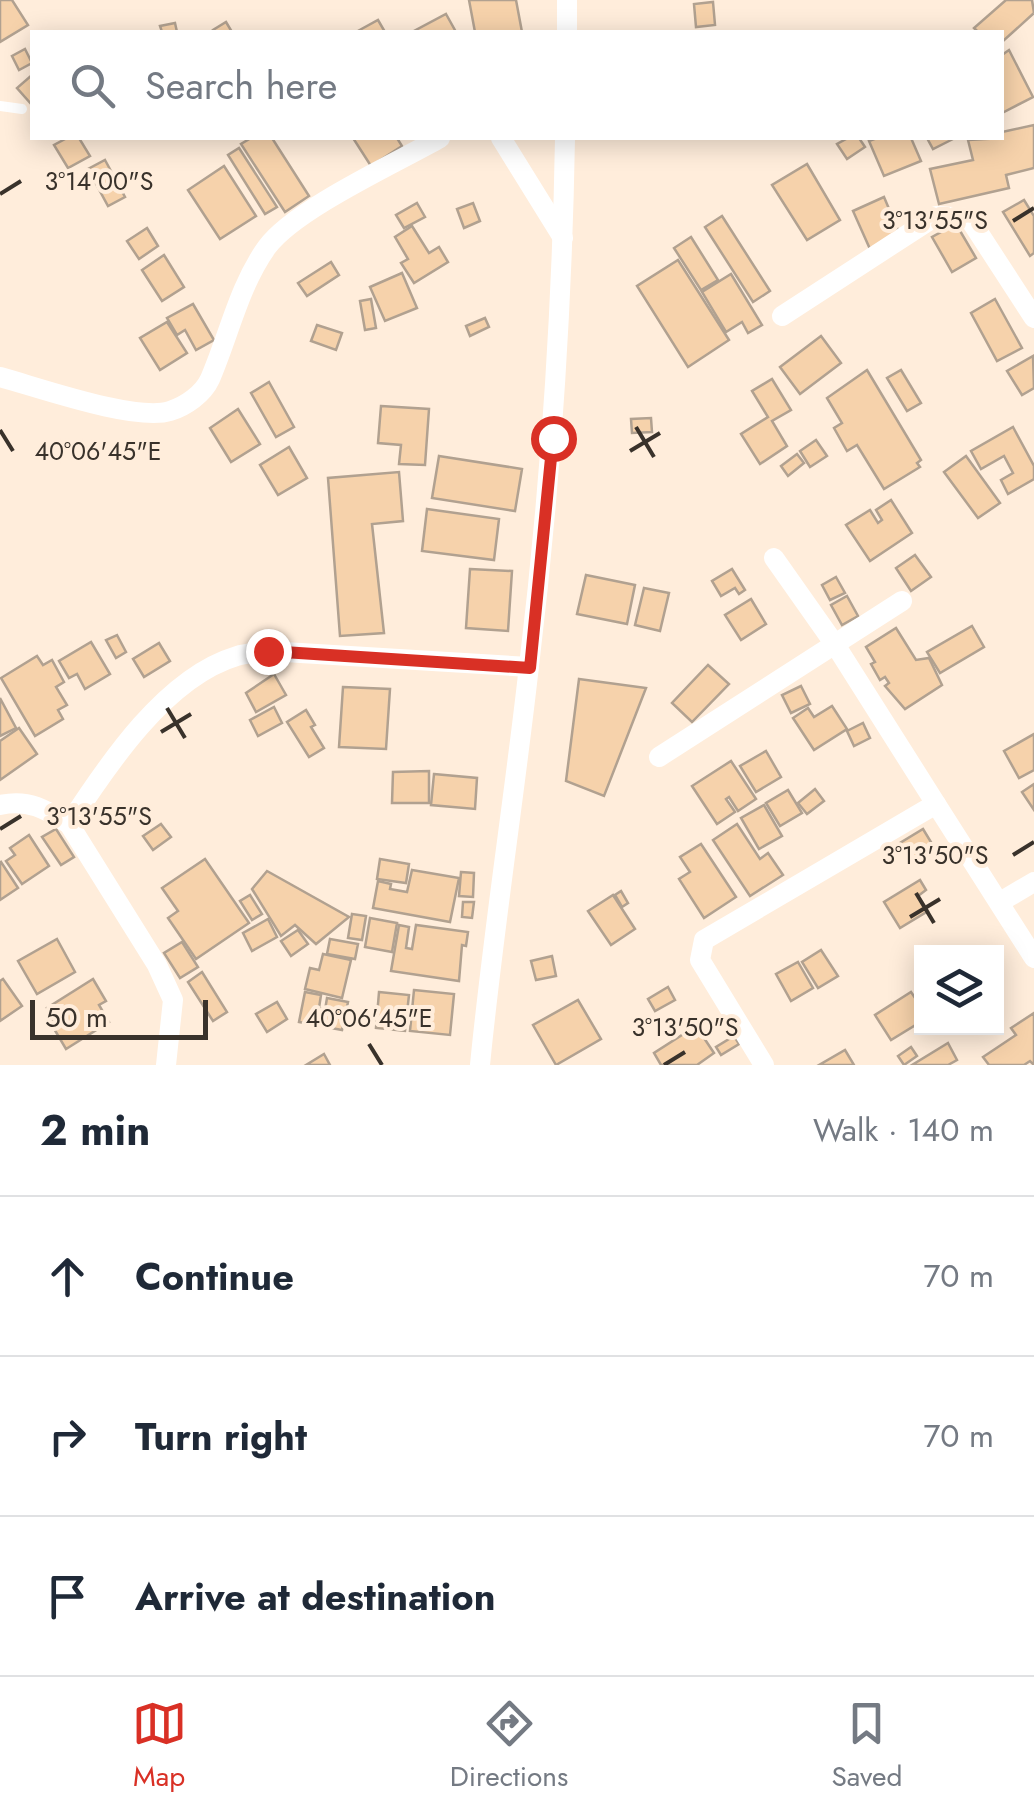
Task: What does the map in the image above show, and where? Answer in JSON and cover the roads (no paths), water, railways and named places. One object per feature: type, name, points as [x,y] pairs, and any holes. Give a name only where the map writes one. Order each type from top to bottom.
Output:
[{"type":"street","points":[[567,0],[567,30]]},
{"type":"street","points":[[0,377],[134,412],[168,412],[196,398],[208,383],[240,296],[268,245],[303,214],[436,140]]},
{"type":"street","points":[[502,140],[564,238]]},
{"type":"street","points":[[480,1065],[492,938],[530,668],[553,438],[565,140]]},
{"type":"street","points":[[782,316],[936,216],[969,218],[1034,318]]},
{"type":"street","points":[[774,558],[836,646],[1034,958]]},
{"type":"street","points":[[659,757],[902,601]]},
{"type":"street","points":[[69,824],[162,703],[196,675],[237,656],[268,651],[530,668]]},
{"type":"street","points":[[0,805],[20,801],[43,807],[69,824],[157,965],[173,1000],[166,1065]]},
{"type":"street","points":[[764,1065],[700,960],[704,940],[936,804]]},
{"type":"street","points":[[1000,902],[1034,882]]},
{"type":"lane","points":[[0,106],[22,109]]}]
